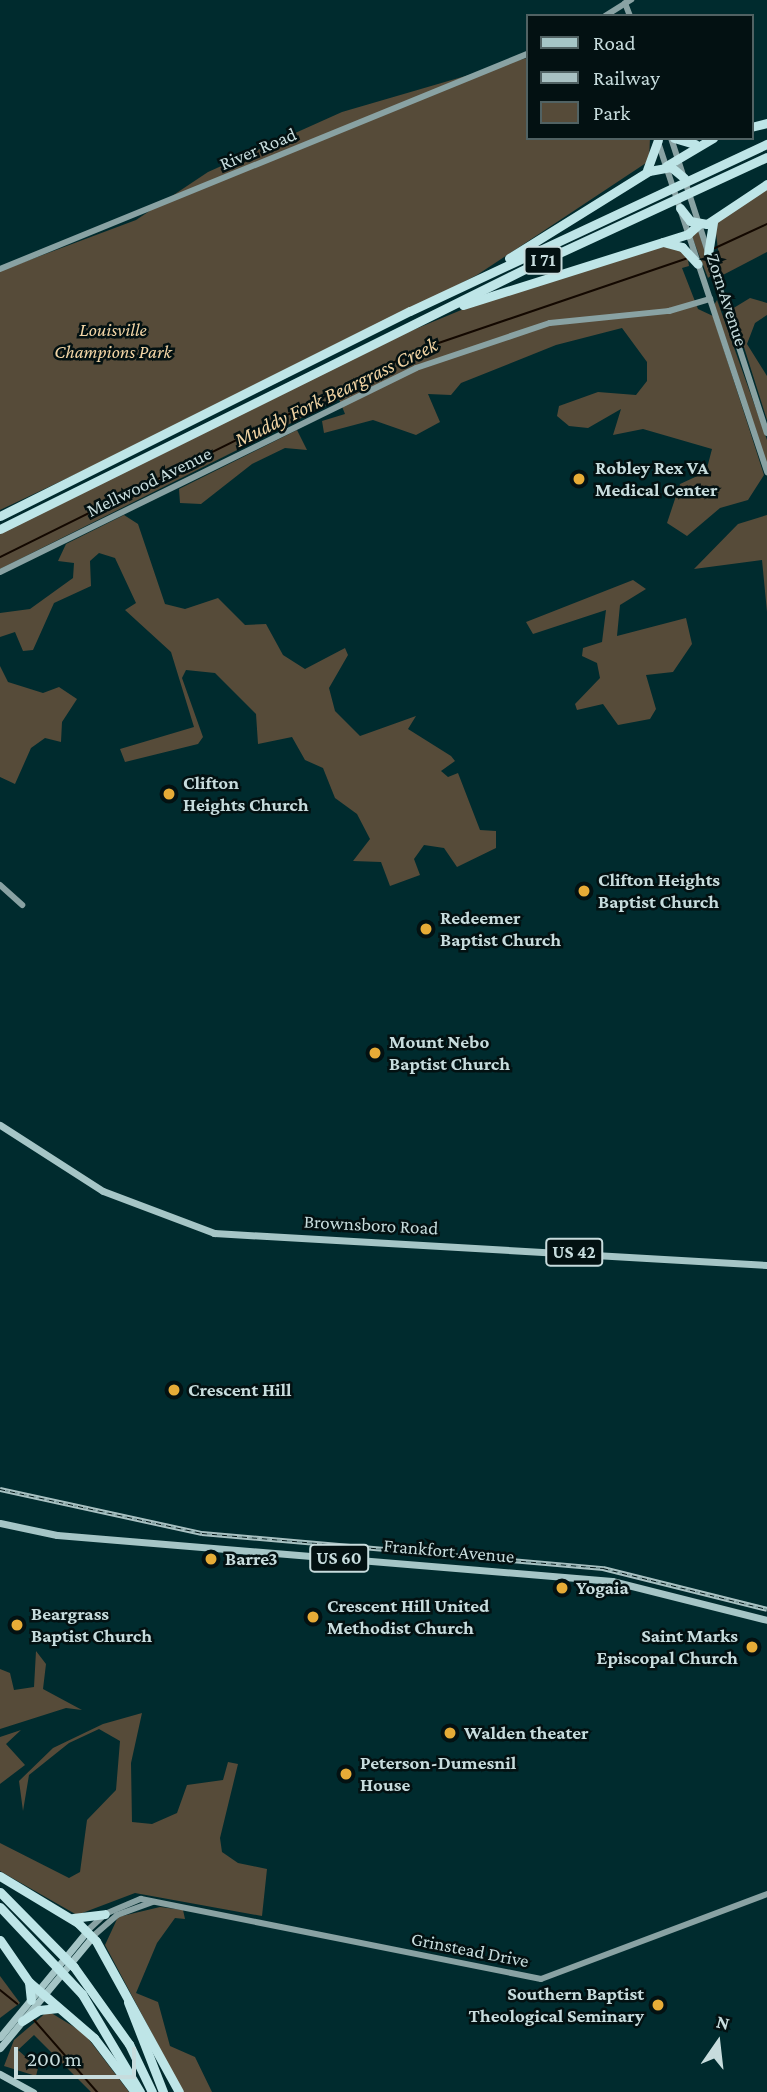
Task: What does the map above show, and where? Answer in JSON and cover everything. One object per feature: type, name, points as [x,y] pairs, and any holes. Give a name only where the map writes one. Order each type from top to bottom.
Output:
[{"type":"highway","points":[[641,176],[653,162],[657,140]]},
{"type":"highway","points":[[677,140],[688,145],[708,140]]},
{"type":"highway","points":[[410,311],[641,176],[666,166],[676,156],[708,140]]},
{"type":"highway","name":"I 71","points":[[0,516],[410,311],[655,194],[767,144]]},
{"type":"highway","name":"I 71","points":[[0,529],[428,317],[767,157]]},
{"type":"highway","points":[[666,166],[684,177]]},
{"type":"highway","points":[[428,317],[688,234],[699,224],[713,221],[767,184]]},
{"type":"highway","points":[[680,208],[699,224]]},
{"type":"highway","points":[[708,254],[713,221]]},
{"type":"highway","points":[[662,242],[682,247],[698,264]]},
{"type":"highway","points":[[0,1876],[68,1917],[90,1934],[118,1978],[179,2092]]},
{"type":"highway","points":[[0,1892],[74,1967],[129,2044],[152,2092]]},
{"type":"highway","points":[[0,1908],[65,1975],[140,2092]]},
{"type":"highway","points":[[68,1917],[105,1914]]},
{"type":"highway","points":[[0,1940],[29,1982],[106,2050],[135,2092]]},
{"type":"highway","points":[[118,1978],[163,2092]]},
{"type":"highway","points":[[29,1982],[31,2000]]},
{"type":"highway","points":[[22,2021],[39,2010],[60,2008]]},
{"type":"main road","name":"Brownsboro Road","points":[[0,1125],[103,1191],[210,1232],[767,1265]]},
{"type":"main road","name":"Frankfort Avenue","points":[[0,1523],[57,1535],[612,1581],[767,1620]]},
{"type":"main road","name":"Grinstead Drive","points":[[0,2048],[42,1991],[90,1934]]},
{"type":"main road","name":"Grinstead Drive","points":[[0,2037],[42,1991]]},
{"type":"main road","points":[[0,2074],[33,2092]]},
{"type":"street","points":[[616,13],[628,1]]},
{"type":"street","name":"River Road","points":[[0,269],[526,54]]},
{"type":"street","name":"Zorn Avenue","points":[[657,140],[767,472]]},
{"type":"street","name":"Zorn Avenue","points":[[673,140],[676,156],[767,433]]},
{"type":"street","name":"Mellwood Avenue","points":[[0,572],[394,376],[530,328],[669,311],[710,299]]},
{"type":"street","points":[[0,885],[22,905]]},
{"type":"street","name":"Grinstead Drive","points":[[90,1934],[105,1914],[130,1902],[157,1901],[541,1979],[767,1894]]},
{"type":"street","name":"Grinstead Drive","points":[[90,1934],[117,1914],[157,1901]]},
{"type":"green space","name":"Louisville Champions Park","points":[[526,58],[526,140],[650,140],[649,161],[477,275],[245,394],[0,510],[0,271],[136,220],[208,172],[342,112]]},
{"type":"green space","points":[[767,187],[767,252],[721,276],[715,224]]},
{"type":"green space","points":[[697,227],[713,274],[708,278],[691,234]]},
{"type":"green space","points":[[664,244],[687,254],[689,266],[682,268],[698,309],[713,316],[764,475],[748,500],[720,508],[687,536],[667,523],[680,484],[706,472],[712,449],[643,429],[613,435],[621,409],[588,428],[569,426],[557,416],[559,406],[598,392],[636,395],[647,381],[647,362],[622,328],[556,345],[461,383],[451,395],[428,394],[440,422],[416,435],[373,420],[324,433],[322,421],[345,414],[339,399],[0,569],[0,533],[389,340],[538,278]]},
{"type":"green space","points":[[750,298],[767,303],[767,315],[755,323],[747,344],[767,376],[767,420],[732,309]]},
{"type":"green space","points":[[717,300],[767,440],[767,467],[714,305]]},
{"type":"green space","points":[[297,430],[307,450],[285,448],[252,464],[201,504],[180,503],[179,489]]},
{"type":"green space","points":[[124,515],[138,524],[165,604],[185,609],[218,598],[245,625],[266,624],[283,655],[305,669],[345,648],[348,655],[329,688],[335,711],[360,736],[416,716],[408,729],[455,761],[441,771],[448,777],[458,773],[480,830],[496,831],[496,848],[457,867],[444,848],[424,845],[414,859],[420,875],[390,886],[381,862],[353,861],[370,839],[357,814],[335,798],[323,768],[305,760],[292,737],[258,744],[256,714],[215,673],[186,670],[182,678],[203,737],[198,744],[125,762],[120,749],[194,727],[171,652],[125,610],[136,603],[115,558],[99,553],[90,561],[91,586],[54,603],[33,650],[23,651],[15,632],[0,637],[0,613],[30,609],[73,578],[74,563],[58,561],[66,544]]},
{"type":"green space","points":[[767,515],[767,612],[762,560],[694,569],[738,524]]},
{"type":"green space","points":[[633,580],[646,589],[620,605],[617,636],[686,618],[692,644],[673,672],[646,675],[656,709],[650,719],[618,725],[603,704],[577,710],[575,704],[600,678],[597,663],[582,656],[583,648],[602,642],[606,610],[533,634],[526,622]]},
{"type":"green space","points":[[0,666],[8,682],[43,693],[59,687],[77,699],[62,722],[61,742],[45,738],[31,748],[15,784],[0,777]]},
{"type":"green space","points":[[36,1651],[46,1664],[43,1689],[82,1710],[66,1708],[0,1729],[0,1669],[10,1673],[14,1690],[34,1687]]},
{"type":"green space","points":[[142,1713],[131,1763],[132,1822],[152,1824],[177,1813],[187,1785],[223,1780],[228,1762],[238,1764],[220,1838],[222,1852],[238,1863],[267,1869],[262,1916],[135,1893],[77,1915],[0,1871],[0,1843],[69,1878],[80,1872],[87,1820],[116,1790],[120,1741],[99,1729],[69,1743],[29,1775],[23,1811],[19,1781],[53,1748],[103,1724]]},
{"type":"green space","points":[[21,1730],[6,1744],[25,1765],[0,1784],[0,1737]]},
{"type":"green space","points":[[160,1907],[183,1910],[185,1919],[175,1918],[157,1943],[136,1993],[158,2002],[170,2046],[195,2057],[212,2092],[183,2092],[105,1945],[118,1917]]},
{"type":"green space","points":[[0,1976],[20,2003],[0,2018]]},
{"type":"green space","points":[[48,2011],[84,2033],[129,2092],[91,2092],[34,2035],[18,2050],[38,2068],[36,2076],[4,2066],[14,2040]]},
{"type":"waterway","name":"Muddy Fork Beargrass Creek","points":[[715,248],[767,224]]},
{"type":"waterway","name":"Muddy Fork Beargrass Creek","points":[[0,557],[418,350],[686,259]]},
{"type":"waterway","points":[[0,1990],[17,2004]]},
{"type":"waterway","points":[[34,2020],[97,2092]]},
{"type":"railway","points":[[0,1489],[202,1533],[603,1568],[767,1609]]},
{"type":"place","name":"Robley Rex VA Medical Center","points":[[579,479]]},
{"type":"place","name":"Clifton Heights Church","points":[[169,794]]},
{"type":"place","name":"Clifton Heights Baptist Church","points":[[584,891]]},
{"type":"place","name":"Redeemer Baptist Church","points":[[426,929]]},
{"type":"place","name":"Mount Nebo Baptist Church","points":[[375,1053]]},
{"type":"place","name":"Crescent Hill","points":[[174,1390]]},
{"type":"place","name":"Barre3","points":[[211,1559]]},
{"type":"place","name":"Yogaia","points":[[562,1588]]},
{"type":"place","name":"Crescent Hill United Methodist Church","points":[[313,1617]]},
{"type":"place","name":"Beargrass Baptist Church","points":[[17,1625]]},
{"type":"place","name":"Saint Marks Episcopal Church","points":[[752,1647]]},
{"type":"place","name":"Walden theater","points":[[450,1733]]},
{"type":"place","name":"Peterson-Dumesnil House","points":[[346,1774]]},
{"type":"place","name":"Southern Baptist Theological Seminary","points":[[658,2005]]}]
